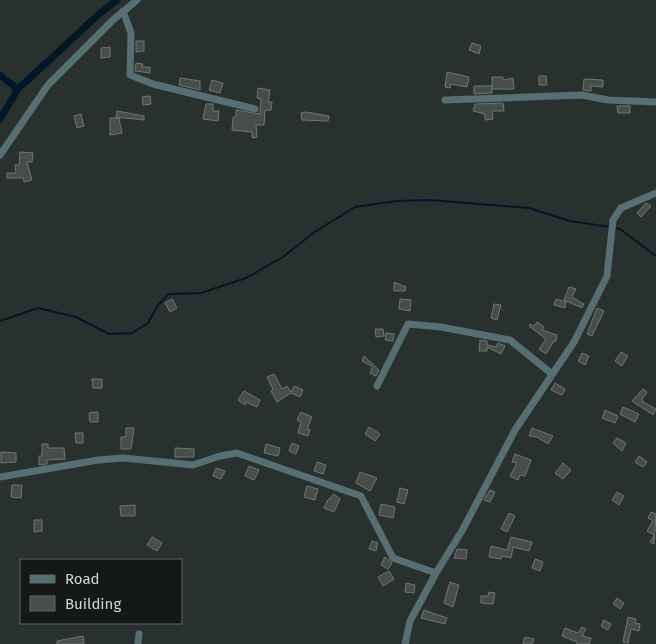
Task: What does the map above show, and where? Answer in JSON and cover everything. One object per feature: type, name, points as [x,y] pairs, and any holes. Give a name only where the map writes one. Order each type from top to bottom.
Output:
[{"type":"street","points":[[0,155],[48,86],[137,0]]},
{"type":"street","points":[[123,12],[131,33],[130,75],[152,84],[255,109]]},
{"type":"street","points":[[445,100],[582,95],[608,100],[656,102]]},
{"type":"street","points":[[405,644],[410,621],[436,573],[463,529],[515,430],[574,342],[607,276],[610,233],[613,220],[621,208],[656,194]]},
{"type":"street","points":[[377,386],[408,324],[441,327],[510,340],[552,374]]},
{"type":"street","points":[[0,477],[98,460],[124,458],[193,465],[220,456],[237,453],[362,496],[393,558],[436,573]]},
{"type":"street","points":[[138,644],[139,634]]},
{"type":"building","points":[[136,41],[144,41],[144,51],[136,52]]},
{"type":"building","points":[[472,43],[481,46],[479,54],[469,50]]},
{"type":"building","points":[[110,47],[110,57],[101,58],[101,48]]},
{"type":"building","points":[[136,63],[143,64],[142,67],[150,67],[150,73],[135,71]]},
{"type":"building","points":[[447,72],[469,77],[467,87],[451,84],[450,88],[445,87]]},
{"type":"building","points":[[539,76],[546,76],[547,85],[539,85]]},
{"type":"building","points":[[492,77],[503,77],[503,80],[513,78],[514,89],[492,89]]},
{"type":"building","points":[[180,78],[200,81],[200,90],[179,85]]},
{"type":"building","points":[[584,79],[603,80],[603,87],[591,86],[591,91],[583,90]]},
{"type":"building","points":[[212,80],[223,83],[220,93],[209,90]]},
{"type":"building","points":[[474,86],[492,86],[492,93],[474,94]]},
{"type":"building","points":[[258,88],[270,90],[268,102],[272,102],[271,110],[265,110],[264,125],[256,125],[257,137],[252,138],[252,132],[232,130],[233,117],[236,117],[236,110],[260,114],[261,99],[257,98]]},
{"type":"building","points":[[150,96],[151,104],[143,105],[142,97]]},
{"type":"building","points":[[503,103],[504,111],[492,111],[493,119],[485,120],[485,114],[473,111],[475,104]]},
{"type":"building","points":[[206,104],[213,104],[213,111],[219,111],[218,121],[203,119]]},
{"type":"building","points":[[617,106],[630,106],[630,113],[618,113]]},
{"type":"building","points":[[117,111],[144,116],[144,120],[116,117]]},
{"type":"building","points":[[306,112],[329,116],[328,121],[302,120],[301,113]]},
{"type":"building","points":[[81,114],[84,126],[77,128],[74,116]]},
{"type":"building","points":[[110,118],[119,118],[122,133],[110,135]]},
{"type":"building","points":[[20,152],[33,153],[32,162],[27,162],[32,180],[24,182],[23,178],[7,178],[7,173],[16,173],[15,165],[19,165]]},
{"type":"building","points":[[646,203],[651,206],[641,217],[637,213]]},
{"type":"building","points":[[394,282],[406,287],[405,291],[394,291]]},
{"type":"building","points":[[569,287],[576,289],[572,297],[584,304],[582,308],[564,300]]},
{"type":"building","points":[[172,299],[177,308],[170,312],[165,303]]},
{"type":"building","points":[[400,299],[411,300],[410,311],[399,309]]},
{"type":"building","points":[[556,299],[566,302],[565,308],[554,305]]},
{"type":"building","points":[[494,304],[501,305],[497,320],[491,318]]},
{"type":"building","points":[[597,308],[604,311],[592,336],[587,334]]},
{"type":"building","points":[[537,322],[544,327],[542,330],[557,335],[556,341],[554,341],[546,354],[539,349],[546,339],[529,326],[530,324],[534,326]]},
{"type":"building","points":[[375,329],[383,329],[384,336],[376,337]]},
{"type":"building","points":[[386,333],[394,334],[393,341],[385,340]]},
{"type":"building","points":[[480,340],[487,341],[487,345],[496,347],[498,343],[505,346],[501,354],[487,347],[487,351],[479,351]]},
{"type":"building","points":[[621,352],[628,356],[622,366],[615,361]]},
{"type":"building","points":[[582,353],[589,356],[585,365],[578,361]]},
{"type":"building","points":[[364,356],[379,370],[376,376],[370,373],[373,367],[362,361]]},
{"type":"building","points":[[274,374],[282,389],[287,386],[291,392],[294,386],[303,390],[300,397],[291,393],[277,402],[267,377]]},
{"type":"building","points":[[92,379],[102,379],[102,388],[93,388]]},
{"type":"building","points":[[555,383],[565,389],[562,395],[551,390]]},
{"type":"building","points":[[643,389],[647,392],[642,399],[643,402],[656,409],[653,415],[632,401]]},
{"type":"building","points":[[244,391],[260,400],[257,407],[246,402],[245,405],[238,400]]},
{"type":"building","points":[[623,407],[639,414],[635,422],[620,414]]},
{"type":"building","points":[[605,410],[618,416],[615,423],[602,418]]},
{"type":"building","points":[[98,412],[98,422],[90,422],[89,413]]},
{"type":"building","points":[[301,412],[312,417],[307,429],[310,430],[308,436],[298,433],[301,422],[297,420]]},
{"type":"building","points":[[369,427],[380,434],[375,441],[365,434]]},
{"type":"building","points":[[126,428],[134,428],[131,449],[121,449],[121,437],[126,437]]},
{"type":"building","points":[[532,428],[553,436],[548,444],[537,437],[529,436]]},
{"type":"building","points":[[75,433],[83,433],[83,443],[76,443]]},
{"type":"building","points":[[617,438],[626,443],[622,451],[613,443]]},
{"type":"building","points":[[292,443],[299,446],[296,454],[289,451]]},
{"type":"building","points":[[42,444],[48,444],[48,448],[64,448],[65,459],[47,460],[47,464],[39,465],[39,456],[42,456]]},
{"type":"building","points":[[266,444],[280,448],[278,456],[264,453]]},
{"type":"building","points":[[175,448],[194,449],[194,457],[175,457]]},
{"type":"building","points":[[1,452],[16,453],[16,462],[1,463]]},
{"type":"building","points":[[515,454],[531,460],[525,476],[520,475],[518,480],[510,476],[517,463],[512,462]]},
{"type":"building","points":[[639,456],[647,462],[643,467],[635,462]]},
{"type":"building","points":[[317,462],[326,465],[323,474],[314,471]]},
{"type":"building","points":[[563,463],[571,470],[563,479],[555,473]]},
{"type":"building","points":[[249,466],[259,470],[254,480],[245,476]]},
{"type":"building","points":[[216,468],[225,471],[221,479],[213,476]]},
{"type":"building","points":[[360,472],[377,478],[370,491],[356,483]]},
{"type":"building","points":[[12,485],[22,485],[21,498],[11,497]]},
{"type":"building","points":[[307,486],[318,489],[315,500],[304,497]]},
{"type":"building","points":[[400,488],[408,490],[404,504],[397,502]]},
{"type":"building","points":[[490,490],[495,492],[490,502],[484,500]]},
{"type":"building","points":[[617,492],[624,496],[619,505],[612,500]]},
{"type":"building","points":[[334,494],[340,499],[334,512],[324,508],[327,501]]},
{"type":"building","points":[[381,504],[395,507],[393,518],[379,515]]},
{"type":"building","points":[[135,505],[135,516],[121,516],[120,506]]},
{"type":"building","points":[[651,512],[656,514],[654,544],[650,542],[654,535],[647,531],[653,521],[648,518]]},
{"type":"building","points":[[509,513],[515,516],[507,532],[501,529]]},
{"type":"building","points":[[34,520],[42,520],[42,531],[34,532]]},
{"type":"building","points":[[152,537],[162,543],[157,551],[147,545]]},
{"type":"building","points":[[511,537],[532,542],[529,551],[513,547],[511,558],[502,556],[501,559],[489,557],[491,546],[507,550]]},
{"type":"building","points":[[372,541],[378,543],[376,551],[369,549]]},
{"type":"building","points":[[457,549],[467,550],[466,559],[454,558]]},
{"type":"building","points":[[385,557],[392,563],[388,569],[381,565]]},
{"type":"building","points":[[535,559],[543,562],[540,571],[532,568]]},
{"type":"building","points":[[389,571],[394,579],[383,586],[378,577]]},
{"type":"building","points":[[450,582],[459,585],[453,607],[444,603]]},
{"type":"building","points":[[406,583],[415,585],[414,593],[405,592]]},
{"type":"building","points":[[489,592],[495,593],[493,604],[481,603],[481,596],[488,596]]},
{"type":"building","points":[[617,598],[624,603],[620,609],[613,604]]},
{"type":"building","points":[[424,610],[447,618],[445,624],[421,618]]},
{"type":"building","points":[[628,617],[636,619],[635,623],[640,624],[639,631],[631,629],[628,643],[623,642]]},
{"type":"building","points":[[604,620],[611,624],[608,630],[601,626]]},
{"type":"building","points":[[582,627],[586,629],[582,636],[591,638],[589,644],[577,644],[577,642],[562,636],[565,628],[578,633]]},
{"type":"building","points":[[83,636],[84,644],[57,644],[57,641]]},
{"type":"building","points":[[525,637],[534,639],[532,644],[523,644]]},
{"type":"waterway","points":[[0,119],[18,89],[99,14],[117,0]]},
{"type":"waterway","points":[[7,81],[18,89]]},
{"type":"waterway","points":[[0,321],[38,308],[76,317],[109,334],[132,333],[148,323],[158,305],[169,294],[201,293],[246,278],[283,257],[313,233],[355,207],[396,201],[430,200],[529,208],[570,221],[610,227]]},
{"type":"waterway","points":[[615,228],[620,229],[656,256]]}]
